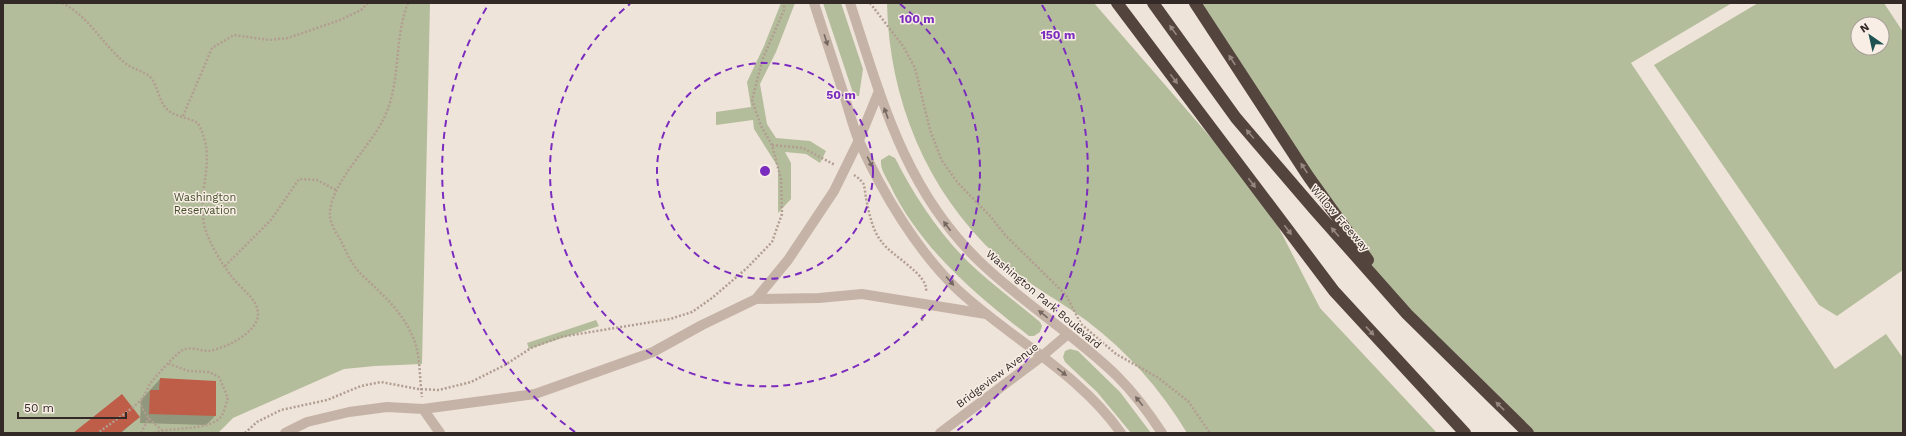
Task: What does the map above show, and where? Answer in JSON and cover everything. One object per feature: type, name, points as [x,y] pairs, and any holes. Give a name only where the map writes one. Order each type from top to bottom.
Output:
[{"type":"highway","points":[[1117,3],[1334,291],[1462,431]]},
{"type":"highway","name":"Willow Freeway","points":[[1153,3],[1236,118],[1407,314],[1528,433]]},
{"type":"highway","points":[[1194,3],[1308,176],[1407,314]]},
{"type":"street","points":[[814,3],[859,140],[891,202],[909,232],[957,288],[986,314],[1079,386],[1103,409],[1122,433]]},
{"type":"street","name":"Washington Park Boulevard","points":[[850,3],[895,136],[921,187],[935,210],[951,231],[1000,280],[1068,334],[1117,376],[1145,409],[1162,433]]},
{"type":"street","points":[[756,299],[788,260],[834,191],[859,140],[879,91]]},
{"type":"street","points":[[285,433],[307,422],[349,412],[387,407],[423,409],[535,394],[653,352],[702,325],[756,299],[820,298],[862,294],[986,314]]},
{"type":"street","name":"Bridgeview Avenue","points":[[940,433],[1041,357],[1068,334]]},
{"type":"street","points":[[423,409],[440,433]]},
{"type":"path","points":[[62,3],[76,11],[112,53],[128,66],[146,73],[152,80],[163,105],[171,113],[183,116],[198,123],[204,135],[208,154],[208,170],[202,192],[204,224],[217,254],[232,277],[254,302],[258,314],[254,325],[248,333],[218,349],[206,351],[190,348],[182,350],[156,376],[140,400],[98,433]]},
{"type":"path","points":[[183,116],[212,48],[234,35],[269,40],[288,38],[340,20],[361,10],[368,3]]},
{"type":"path","points":[[408,3],[398,45],[397,69],[393,93],[383,120],[336,190],[330,217],[337,234],[361,274],[374,284],[397,309],[412,336],[419,354],[423,409]]},
{"type":"path","points":[[245,433],[257,422],[281,410],[328,400],[360,386],[381,382],[421,389],[439,390],[471,382],[505,365],[531,348],[560,337],[670,319],[692,312],[712,298],[747,268],[772,242],[782,214],[781,179],[772,145],[761,126],[752,100],[763,58],[784,10],[784,3]]},
{"type":"path","points":[[870,3],[903,46],[915,68],[930,130],[942,161],[958,183],[990,216],[1006,236],[1066,295],[1082,324],[1116,354],[1157,377],[1188,401],[1210,433]]},
{"type":"path","points":[[772,145],[803,148],[829,162]]},
{"type":"path","points":[[852,174],[863,184],[871,221],[881,242],[893,256],[925,281],[927,290]]},
{"type":"path","points":[[225,266],[271,220],[299,179],[316,180],[336,190]]},
{"type":"path","points":[[154,433],[162,430],[209,424],[221,416],[228,398],[218,377],[209,372],[189,371],[169,364]]},
{"type":"path","points":[[140,400],[142,410],[162,430]]},
{"type":"path","points":[[141,433],[149,418]]},
{"type":"green space","name":"Washington Reservation","points":[[3,3],[430,3],[422,364],[344,369],[233,418],[218,433],[3,433]]},
{"type":"green space","points":[[781,3],[795,3],[776,52],[760,84],[767,124],[776,138],[810,141],[826,151],[820,163],[806,154],[785,152],[791,163],[791,199],[778,213],[778,167],[754,129],[753,120],[716,125],[716,112],[751,107],[747,82],[764,46]]},
{"type":"green space","points":[[823,3],[841,3],[863,69],[859,96],[854,96]]},
{"type":"green space","points":[[887,3],[1094,3],[1264,199],[1320,308],[1437,433],[1187,433],[1155,387],[1130,359],[1087,321],[1013,270],[984,244],[959,215],[938,184],[920,150],[906,115],[896,79],[890,41]]},
{"type":"green space","points":[[1195,3],[1732,3],[1631,63],[1835,369],[1886,334],[1903,358],[1903,433],[1528,433],[1407,314],[1308,176]]},
{"type":"green space","points":[[1758,3],[1884,3],[1903,32],[1903,270],[1837,316],[1819,305],[1654,65]]},
{"type":"green space","points":[[889,155],[895,158],[921,204],[953,246],[986,278],[1040,322],[1042,326],[1040,332],[1034,336],[1029,336],[969,286],[933,249],[902,208],[881,167],[881,160]]},
{"type":"green space","points":[[596,320],[599,326],[529,349],[527,343]]},
{"type":"green space","points":[[1070,349],[1078,351],[1120,392],[1151,433],[1131,433],[1097,392],[1065,362],[1063,357],[1065,351]]},
{"type":"building","points":[[160,378],[216,381],[216,416],[149,414],[150,390],[159,390]]},
{"type":"building","points":[[122,394],[140,417],[120,433],[73,433]]}]
